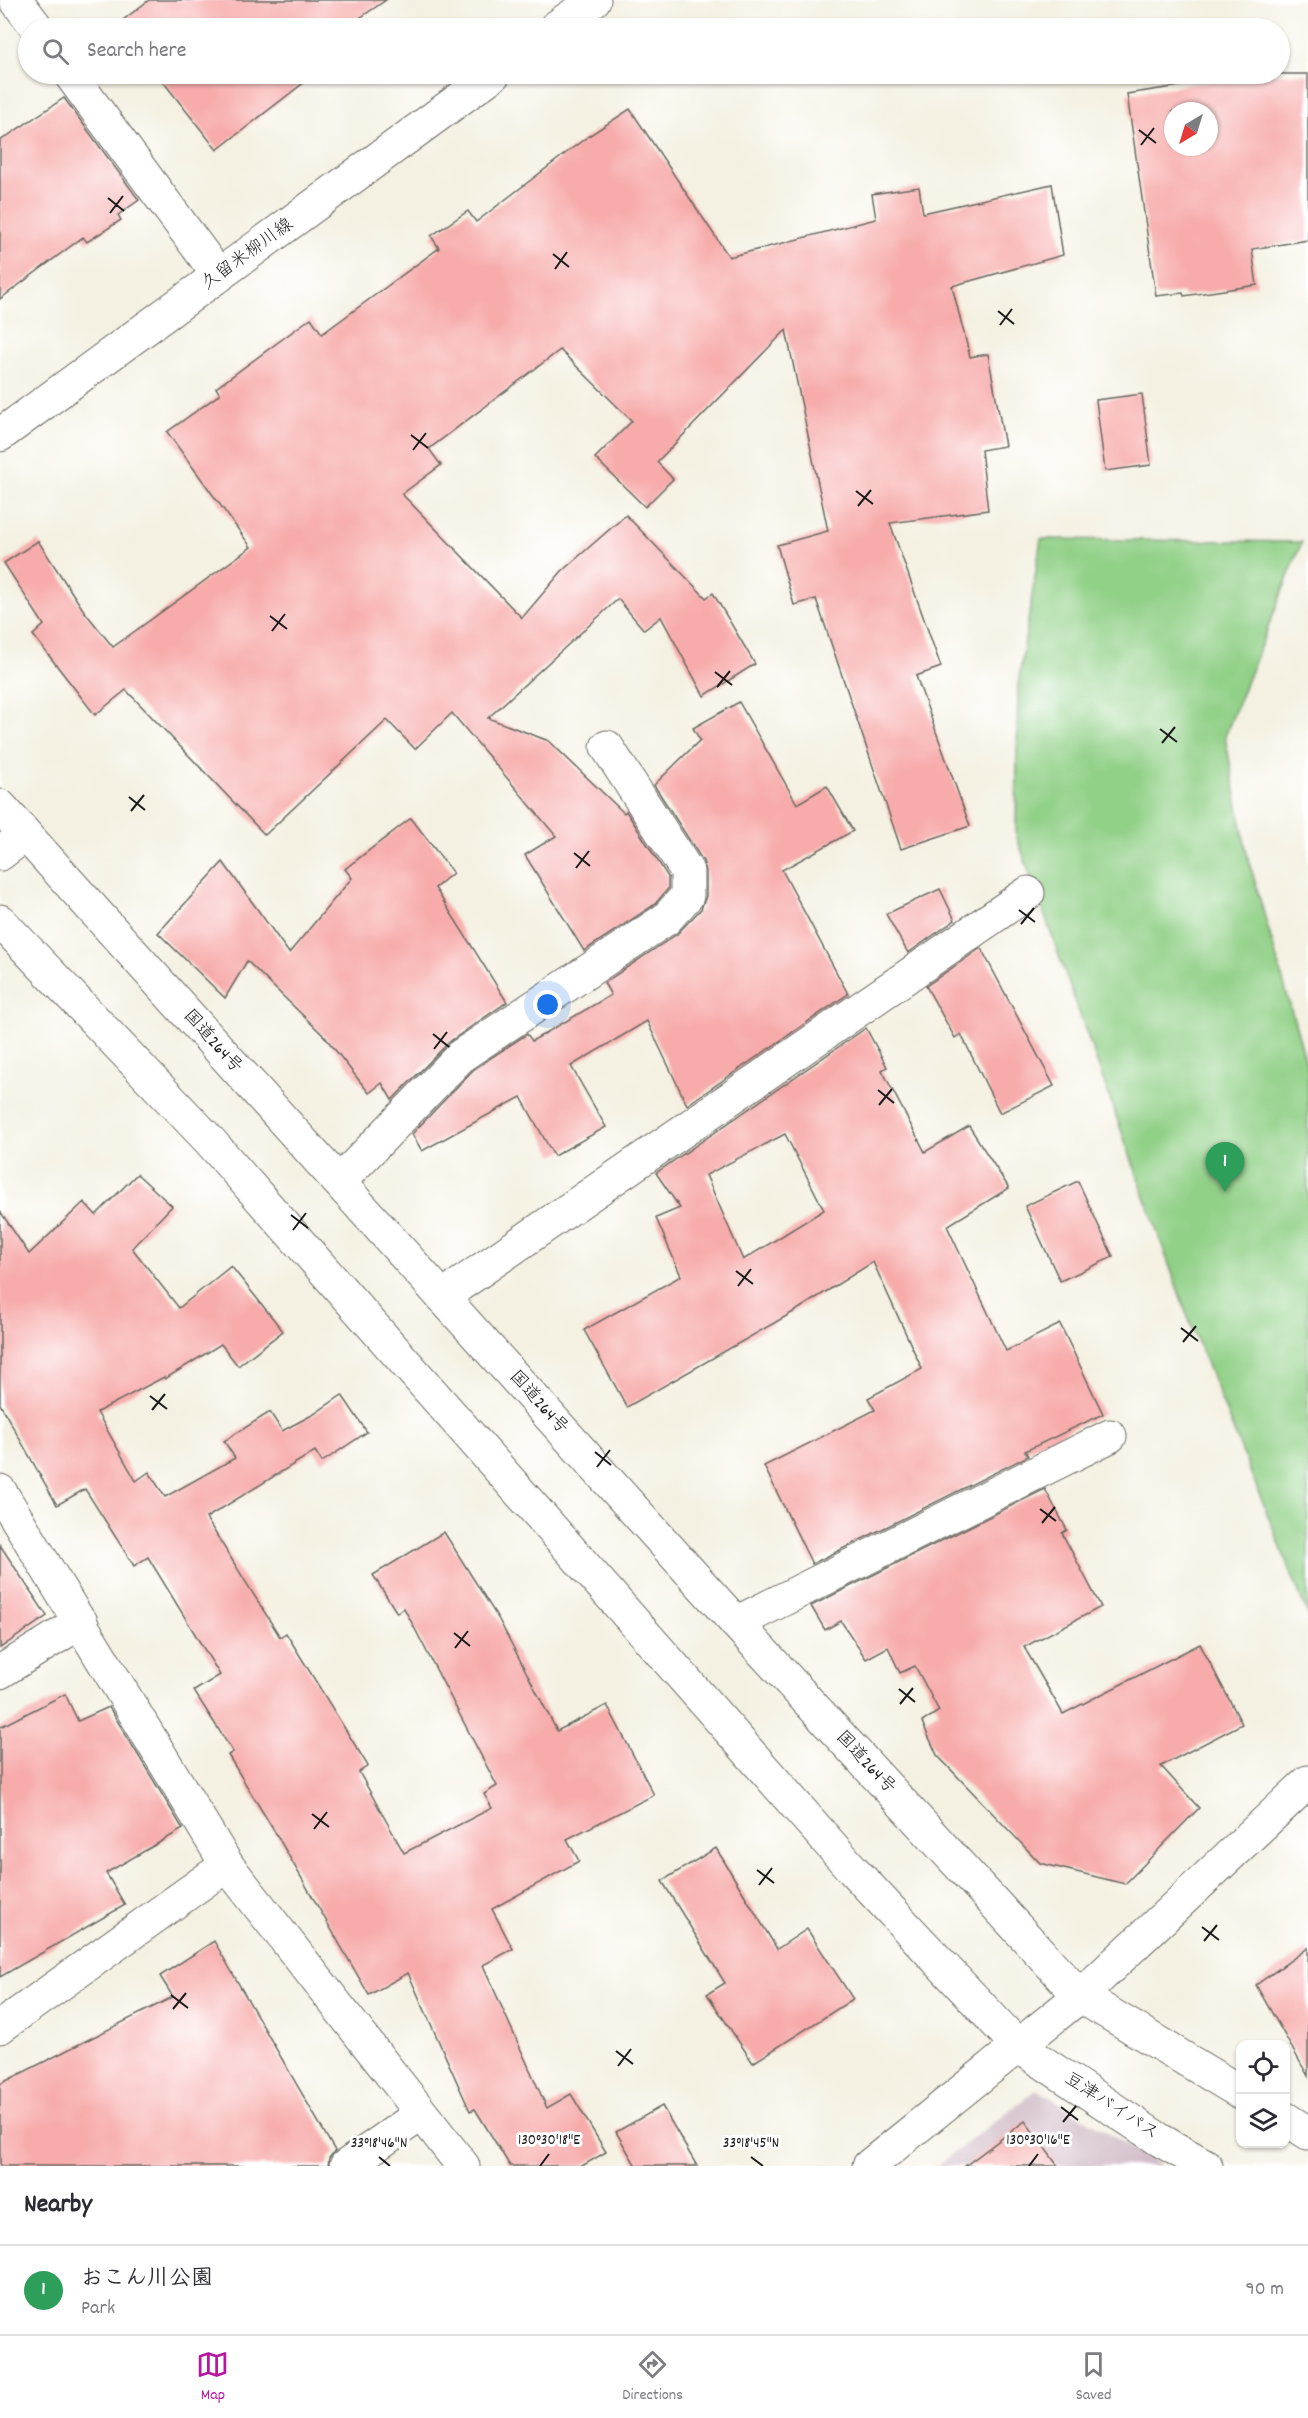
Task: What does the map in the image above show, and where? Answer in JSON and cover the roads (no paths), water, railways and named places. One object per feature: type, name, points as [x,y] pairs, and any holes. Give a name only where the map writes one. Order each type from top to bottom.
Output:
[{"type":"main road","points":[[16,0],[30,18]]},
{"type":"main road","points":[[77,84],[219,276]]},
{"type":"main road","name":"久留米柳川線","points":[[0,435],[480,84]]},
{"type":"main road","points":[[339,1182],[462,1055],[666,919],[687,896],[687,871],[607,747]]},
{"type":"main road","name":"国道264号","points":[[0,806],[13,844],[339,1182],[736,1623],[1080,1996]]},
{"type":"main road","points":[[442,1297],[1028,893]]},
{"type":"main road","points":[[0,921],[209,1140],[852,1869],[1018,2046]]},
{"type":"main road","points":[[736,1623],[1110,1436]]},
{"type":"main road","points":[[0,1491],[227,1865],[463,2166]]},
{"type":"main road","points":[[0,1672],[81,1622]]},
{"type":"main road","points":[[869,2166],[1080,1996],[1308,1782]]},
{"type":"main road","points":[[0,2027],[227,1865]]},
{"type":"main road","points":[[1080,1996],[1236,2090]]},
{"type":"main road","name":"豆津バイパス","points":[[1018,2046],[1160,2140],[1206,2166]]},
{"type":"main road","points":[[346,2166],[421,2114]]},
{"type":"main road","points":[[1290,2122],[1308,2133]]},
{"type":"place","name":"おこん川公園","points":[[1225,1192]]}]
